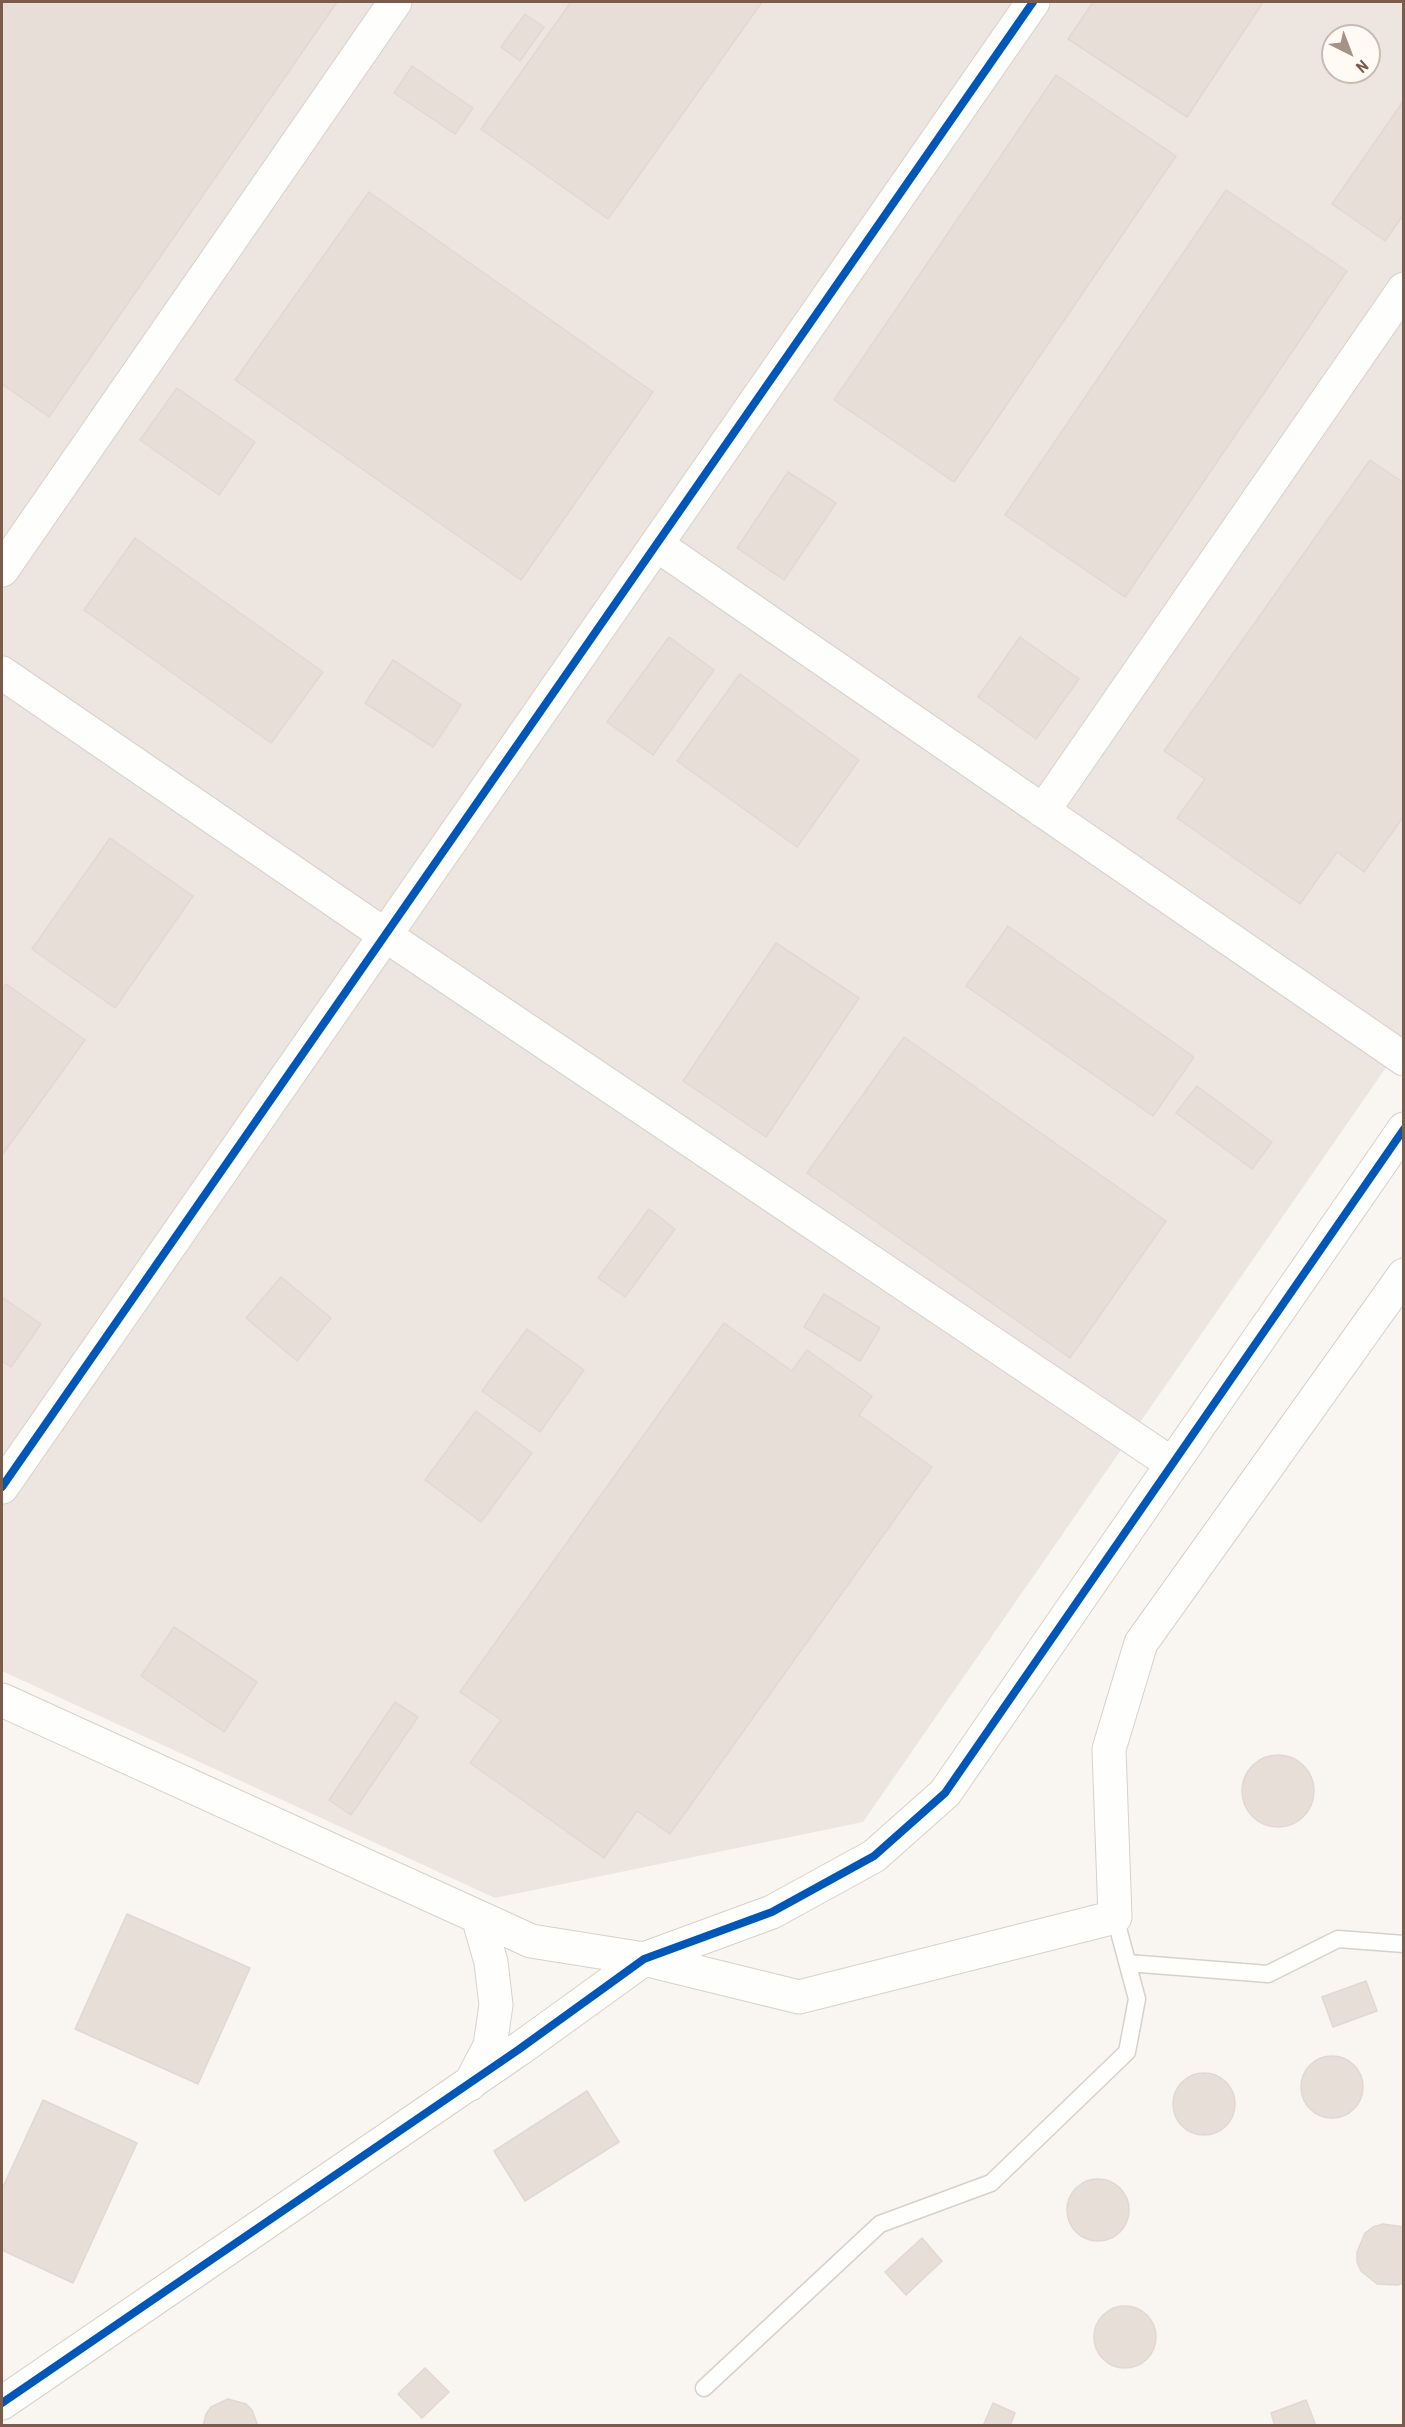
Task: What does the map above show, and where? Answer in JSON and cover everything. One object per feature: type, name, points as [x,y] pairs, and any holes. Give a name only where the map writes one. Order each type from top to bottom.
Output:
[{"type":"street","points":[[2,570],[395,2]]},
{"type":"street","points":[[2,1487],[1032,2]]},
{"type":"street","points":[[1043,811],[1404,289]]},
{"type":"street","points":[[657,545],[1404,1059]]},
{"type":"street","points":[[2,673],[384,935],[1172,1464]]},
{"type":"street","points":[[2,2403],[470,2084],[644,1959],[772,1912],[874,1857],[945,1793],[1404,1129]]},
{"type":"street","points":[[2,1700],[531,1941],[644,1959],[799,1997],[1115,1917],[1108,1749],[1141,1642],[1404,1275]]},
{"type":"street","points":[[470,2084],[490,2046],[496,2005],[491,1962],[478,1917]]},
{"type":"lane","points":[[704,2388],[880,2224],[991,2183],[1127,2052],[1137,1999],[1115,1917]]},
{"type":"lane","points":[[1128,1963],[1268,1974],[1338,1940],[1404,1944]]},
{"type":"shaded area","points":[[2,2],[1403,2],[1403,1043],[863,1822],[495,1898],[2,1671]]},
{"type":"building","points":[[2,2],[337,2],[49,417],[2,384]]},
{"type":"building","points":[[571,2],[762,2],[608,219],[481,129]]},
{"type":"building","points":[[1093,2],[1263,2],[1187,117],[1068,39]]},
{"type":"building","points":[[525,14],[544,27],[520,61],[501,47]]},
{"type":"building","points":[[412,66],[473,108],[455,134],[394,93]]},
{"type":"building","points":[[1056,75],[1176,156],[954,482],[834,400]]},
{"type":"building","points":[[1404,100],[1404,214],[1385,241],[1332,204]]},
{"type":"building","points":[[1226,190],[1347,271],[1125,597],[1005,515]]},
{"type":"building","points":[[369,192],[653,392],[521,580],[235,380]]},
{"type":"building","points":[[177,388],[255,442],[219,495],[140,440]]},
{"type":"building","points":[[1370,460],[1404,483],[1404,816],[1364,872],[1337,852],[1300,904],[1177,818],[1205,779],[1164,751]]},
{"type":"building","points":[[788,472],[836,503],[784,580],[737,548]]},
{"type":"building","points":[[135,538],[323,672],[271,743],[84,610]]},
{"type":"building","points":[[669,637],[714,670],[653,755],[607,722]]},
{"type":"building","points":[[1020,637],[1079,679],[1036,739],[978,697]]},
{"type":"building","points":[[393,660],[461,705],[433,747],[365,703]]},
{"type":"building","points":[[740,674],[859,760],[797,847],[677,761]]},
{"type":"building","points":[[110,838],[193,896],[115,1008],[32,949]]},
{"type":"building","points":[[1008,926],[1194,1057],[1153,1116],[966,986]]},
{"type":"building","points":[[776,943],[859,998],[766,1137],[683,1081]]},
{"type":"building","points":[[6,984],[85,1040],[2,1155],[2,990]]},
{"type":"building","points":[[904,1037],[1166,1221],[1070,1358],[807,1173]]},
{"type":"building","points":[[1197,1086],[1272,1142],[1252,1169],[1176,1113]]},
{"type":"building","points":[[649,1209],[675,1229],[625,1297],[598,1278]]},
{"type":"building","points":[[281,1277],[331,1318],[297,1361],[246,1318]]},
{"type":"building","points":[[824,1294],[880,1328],[860,1361],[804,1327]]},
{"type":"building","points":[[2,1297],[41,1324],[11,1367],[2,1361]]},
{"type":"building","points":[[724,1323],[792,1371],[807,1350],[872,1396],[859,1415],[932,1467],[670,1834],[637,1811],[604,1858],[470,1763],[501,1720],[460,1692]]},
{"type":"building","points":[[527,1329],[584,1370],[540,1432],[482,1391]]},
{"type":"building","points":[[476,1411],[532,1453],[481,1522],[425,1480]]},
{"type":"building","points":[[174,1627],[257,1682],[224,1732],[141,1676]]},
{"type":"building","points":[[395,1702],[418,1717],[351,1815],[329,1800]]},
{"type":"building","points":[[1278,1755],[1298,1761],[1308,1771],[1314,1791],[1308,1811],[1298,1821],[1278,1827],[1258,1821],[1248,1811],[1242,1791],[1248,1771],[1258,1761]]},
{"type":"building","points":[[127,1914],[250,1968],[198,2084],[75,2029]]},
{"type":"building","points":[[1366,1981],[1377,2011],[1333,2027],[1322,1997]]},
{"type":"building","points":[[1326,2056],[1338,2056],[1354,2065],[1361,2075],[1363,2087],[1361,2099],[1354,2109],[1338,2118],[1326,2118],[1315,2113],[1306,2104],[1301,2093],[1301,2081],[1306,2070],[1315,2061]]},
{"type":"building","points":[[1198,2073],[1210,2073],[1226,2082],[1233,2092],[1235,2104],[1233,2116],[1226,2126],[1210,2135],[1198,2135],[1187,2130],[1178,2121],[1173,2110],[1173,2098],[1178,2087],[1187,2078]]},
{"type":"building","points":[[587,2091],[619,2142],[525,2201],[494,2151]]},
{"type":"building","points":[[43,2100],[137,2143],[73,2283],[2,2250],[2,2189]]},
{"type":"building","points":[[1092,2179],[1104,2179],[1120,2188],[1127,2198],[1129,2210],[1127,2222],[1120,2232],[1104,2241],[1092,2241],[1081,2236],[1072,2227],[1067,2216],[1067,2204],[1072,2193],[1081,2184]]},
{"type":"building","points":[[1383,2224],[1404,2227],[1404,2282],[1398,2285],[1377,2284],[1361,2271],[1357,2262],[1357,2252],[1365,2233]]},
{"type":"building","points":[[922,2238],[942,2261],[906,2295],[885,2272]]},
{"type":"building","points":[[1119,2306],[1131,2306],[1147,2315],[1154,2325],[1156,2337],[1154,2349],[1147,2359],[1131,2368],[1119,2368],[1108,2363],[1099,2354],[1094,2343],[1094,2331],[1099,2320],[1108,2311]]},
{"type":"building","points":[[425,2368],[449,2392],[422,2418],[398,2394]]},
{"type":"building","points":[[228,2399],[246,2404],[252,2410],[258,2426],[203,2426],[206,2414],[211,2407]]},
{"type":"building","points":[[1306,2400],[1316,2426],[1275,2426],[1271,2413]]},
{"type":"building","points":[[993,2403],[1015,2413],[1010,2426],[983,2426]]},
{"type":"cycle path","points":[[2,1487],[1033,2]]},
{"type":"cycle path","points":[[2,2403],[518,2050],[644,1959],[772,1912],[874,1856],[945,1793],[1404,1129]]}]
